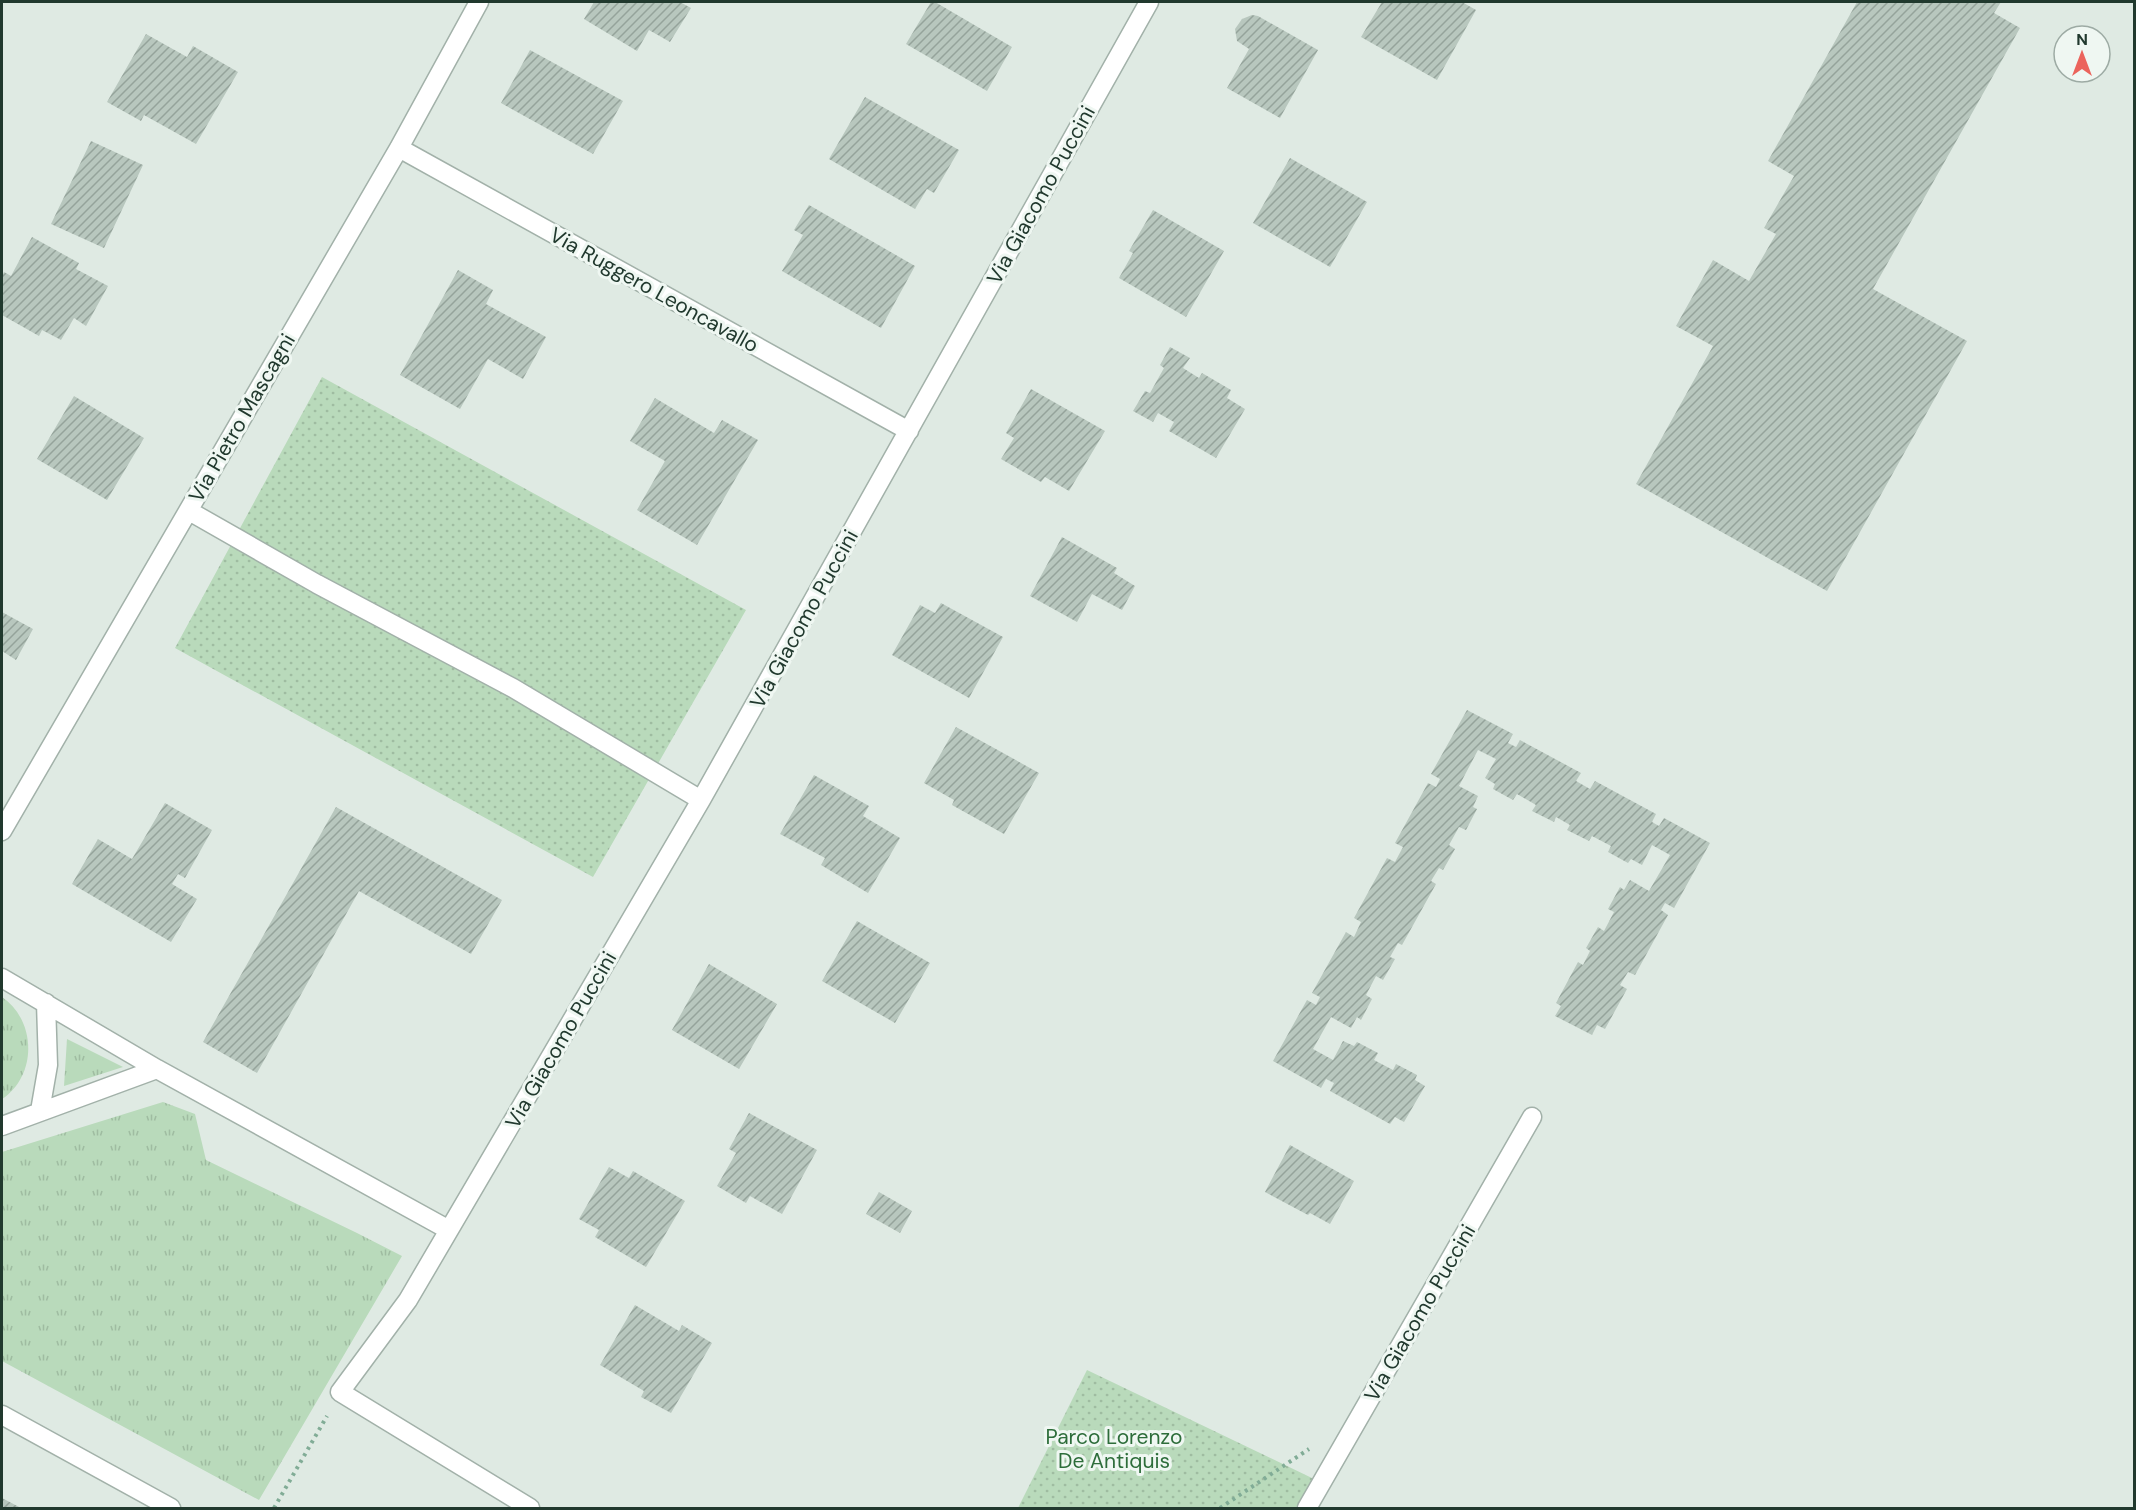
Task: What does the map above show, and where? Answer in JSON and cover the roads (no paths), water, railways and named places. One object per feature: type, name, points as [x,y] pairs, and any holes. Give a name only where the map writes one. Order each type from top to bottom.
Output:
[{"type":"street","name":"Via Pietro Mascagni","points":[[2,831],[399,148],[479,2]]},
{"type":"street","name":"Via Giacomo Puccini","points":[[530,1509],[340,1392],[408,1300],[701,800],[1149,2]]},
{"type":"street","name":"Via Ruggero Leoncavallo","points":[[399,148],[909,431]]},
{"type":"street","points":[[189,511],[317,584],[513,688],[701,800]]},
{"type":"street","points":[[2,978],[448,1230]]},
{"type":"street","points":[[40,1111],[48,1065],[46,1003]]},
{"type":"street","points":[[2,1126],[158,1068]]},
{"type":"street","name":"Via Giacomo Puccini","points":[[1307,1509],[1532,1117]]},
{"type":"street","points":[[2,1415],[171,1509]]},
{"type":"park label","name":"Parco Lorenzo De Antiquis","points":[[1114,1449]]}]
